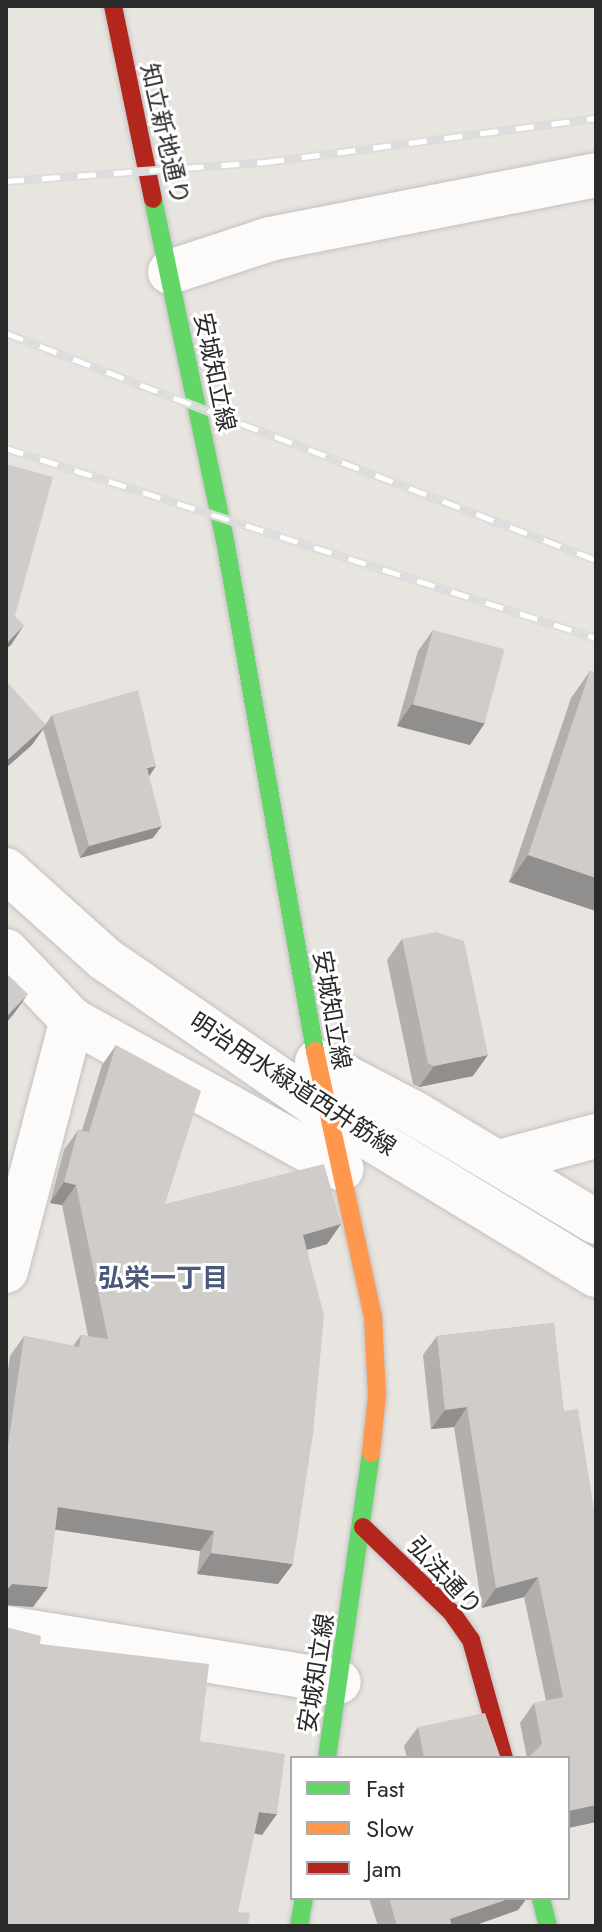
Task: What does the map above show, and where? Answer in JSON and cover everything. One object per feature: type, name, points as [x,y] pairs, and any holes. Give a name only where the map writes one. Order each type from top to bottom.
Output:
[{"type":"main road","name":"知立新地通り","points":[[113,6],[170,272]]},
{"type":"main road","name":"安城知立線","points":[[170,272],[226,546],[325,1111],[342,1169],[373,1317],[377,1395],[363,1527],[327,1756]]},
{"type":"main road","name":"弘法通り","points":[[363,1527],[452,1613],[471,1640],[503,1756]]},
{"type":"main road","points":[[299,1926],[304,1900]]},
{"type":"main road","points":[[542,1900],[548,1926]]},
{"type":"street","points":[[170,272],[270,239],[596,175]]},
{"type":"street","name":"明治用水緑道西井筋線","points":[[6,870],[105,959],[325,1111],[596,1275]]},
{"type":"street","points":[[6,951],[72,1020],[342,1169]]},
{"type":"street","points":[[6,1271],[72,1020]]},
{"type":"street","points":[[317,1062],[499,1162],[596,1222]]},
{"type":"street","points":[[499,1162],[596,1136]]},
{"type":"street","points":[[6,1628],[339,1682]]},
{"type":"building","points":[[6,464],[53,477],[15,616],[24,625],[6,644]]},
{"type":"building","points":[[433,630],[504,649],[485,724],[413,704]]},
{"type":"building","points":[[590,671],[596,673],[596,878],[528,855]]},
{"type":"building","points":[[6,681],[46,725],[6,761]]},
{"type":"building","points":[[138,690],[156,766],[147,768],[162,826],[89,846],[52,715]]},
{"type":"building","points":[[436,932],[464,941],[488,1055],[434,1066],[428,1063],[402,939]]},
{"type":"building","points":[[6,973],[28,994],[6,1017]]},
{"type":"building","points":[[116,1045],[201,1091],[165,1204],[324,1164],[341,1224],[303,1235],[324,1315],[313,1434],[293,1564],[211,1553],[214,1531],[58,1507],[48,1587],[12,1584],[6,1591],[6,1459],[24,1336],[79,1347],[81,1335],[108,1339],[76,1185],[64,1182],[78,1130],[89,1132]]},
{"type":"building","points":[[554,1323],[564,1411],[578,1409],[596,1523],[596,1805],[570,1811],[570,1756],[530,1756],[542,1744],[534,1703],[563,1697],[538,1577],[496,1588],[467,1407],[445,1410],[437,1336]]},
{"type":"building","points":[[6,1627],[41,1636],[40,1644],[209,1664],[200,1741],[285,1754],[277,1814],[259,1812],[238,1912],[250,1913],[248,1926],[6,1926]]},
{"type":"building","points":[[485,1713],[500,1756],[424,1756],[418,1727]]},
{"type":"building","points":[[390,1900],[505,1900],[450,1919],[452,1926],[397,1926]]},
{"type":"railway","points":[[6,181],[266,162],[596,118]]},
{"type":"railway","points":[[6,333],[596,560]]},
{"type":"railway","points":[[6,448],[596,638]]},
{"type":"traffic: fast","points":[[153,199],[226,546],[315,1051]]},
{"type":"traffic: fast","points":[[327,1756],[371,1453]]},
{"type":"traffic: fast","points":[[299,1926],[304,1900]]},
{"type":"traffic: fast","points":[[542,1900],[548,1926]]},
{"type":"traffic: slow","points":[[315,1051],[373,1317],[377,1395],[371,1453]]},
{"type":"traffic: jam","points":[[113,6],[153,199]]},
{"type":"traffic: jam","points":[[363,1527],[452,1613],[471,1640],[503,1756]]},
{"type":"district","name":"弘栄一丁目","points":[[163,1279]]}]
